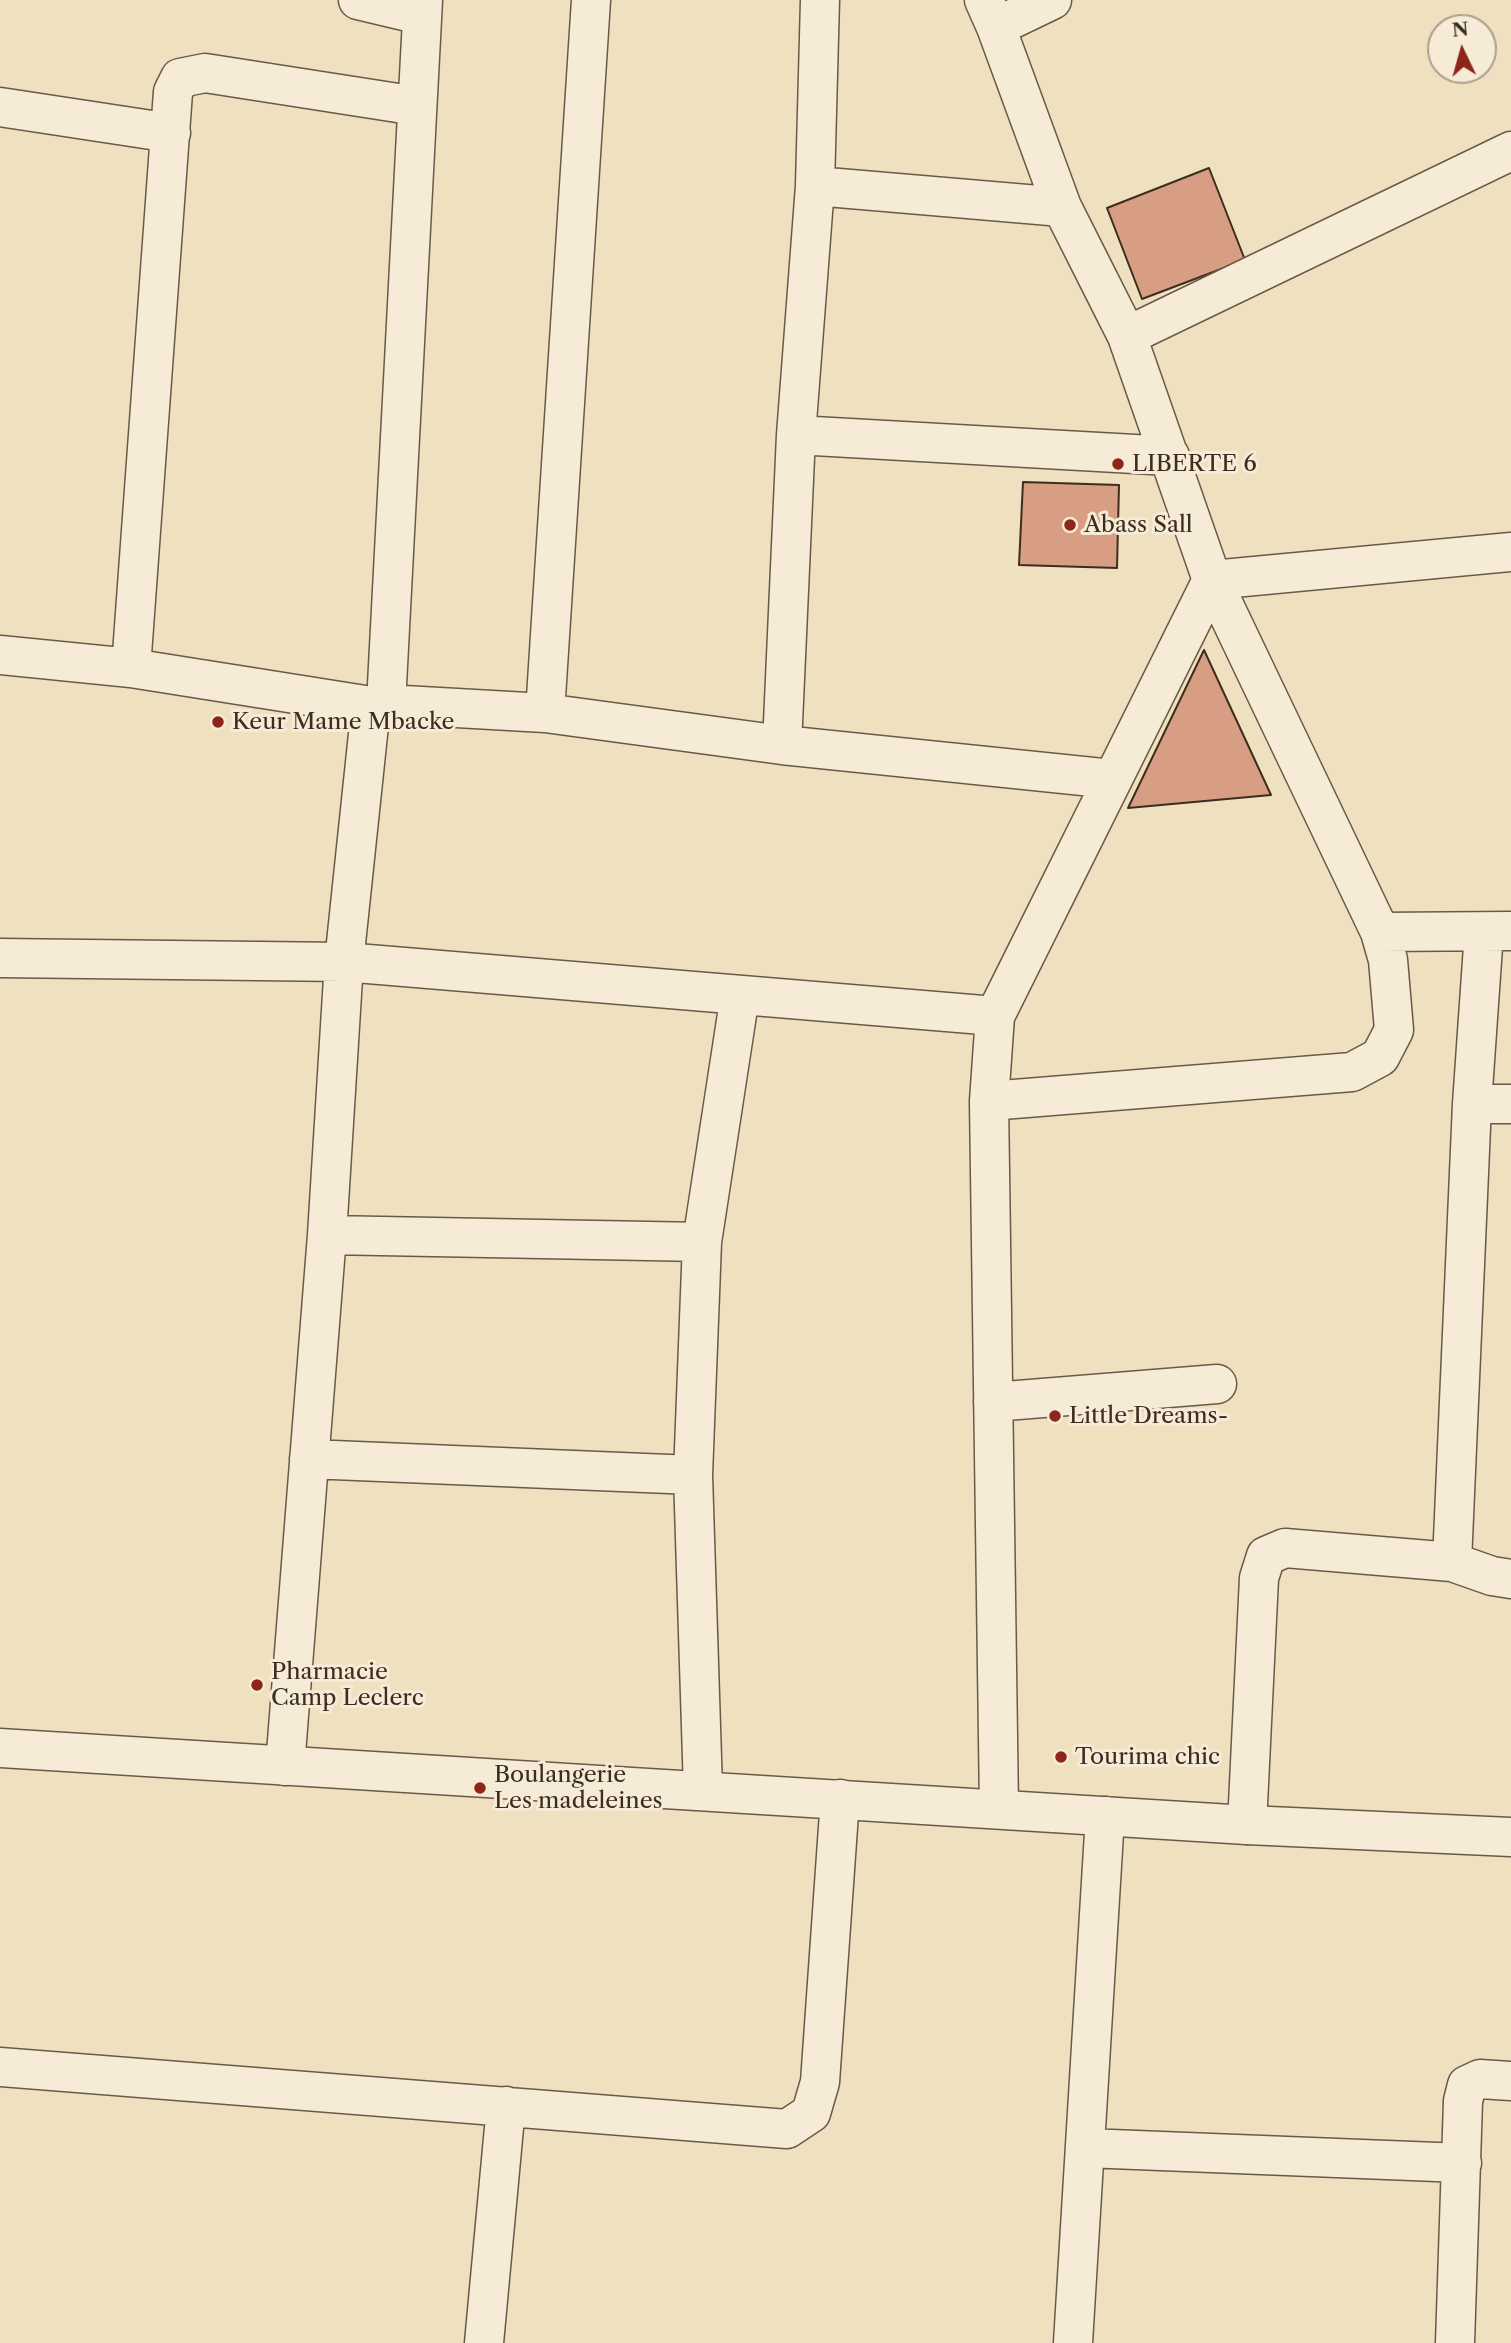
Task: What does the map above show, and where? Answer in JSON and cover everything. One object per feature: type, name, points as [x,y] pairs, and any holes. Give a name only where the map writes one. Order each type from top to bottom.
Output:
[{"type":"street","points":[[285,1766],[327,1235],[344,962],[379,705],[422,7],[358,0]]},
{"type":"street","points":[[545,713],[592,0]]},
{"type":"street","points":[[782,745],[796,435],[815,186],[820,0]]},
{"type":"street","points":[[989,1101],[1352,1072],[1380,1057],[1394,1030],[1388,960],[1380,932],[1212,580],[1127,336],[1062,207],[990,14],[1052,0]]},
{"type":"street","points":[[131,667],[173,92],[180,78],[205,73],[416,106]]},
{"type":"street","points":[[0,107],[171,133]]},
{"type":"street","points":[[1127,336],[1511,151]]},
{"type":"street","points":[[815,186],[1062,207]]},
{"type":"street","points":[[796,435],[1170,456]]},
{"type":"street","points":[[1212,580],[1504,544]]},
{"type":"street","points":[[999,1808],[989,1101],[995,1016],[1212,580]]},
{"type":"street","points":[[0,655],[131,667],[379,705],[545,713],[782,745],[1112,779]]},
{"type":"street","points":[[1380,932],[1497,932],[1472,1104],[1451,1562]]},
{"type":"street","points":[[0,958],[344,962],[995,1016]]},
{"type":"street","points":[[703,1790],[693,1475],[702,1242],[740,995]]},
{"type":"street","points":[[1472,1104],[1511,1104]]},
{"type":"street","points":[[327,1235],[702,1242]]},
{"type":"street","points":[[993,1402],[1217,1384]]},
{"type":"street","points":[[309,1459],[693,1475]]},
{"type":"street","points":[[1247,1825],[1259,1578],[1266,1556],[1285,1548],[1451,1562],[1492,1576],[1511,1579]]},
{"type":"street","points":[[0,1748],[1247,1825],[1511,1837]]},
{"type":"street","points":[[0,2067],[787,2129],[811,2113],[820,2082],[840,1799]]},
{"type":"street","points":[[1073,2343],[1105,1816]]},
{"type":"street","points":[[1455,2343],[1463,2101],[1468,2085],[1480,2079],[1511,2081]]},
{"type":"street","points":[[484,2343],[506,2106]]},
{"type":"street","points":[[1086,2148],[1462,2163]]},
{"type":"building","points":[[1209,168],[1245,260],[1142,299],[1107,208]]},
{"type":"building","name":"Abass Sall","points":[[1023,482],[1119,485],[1117,568],[1019,565]]},
{"type":"building","points":[[1204,650],[1271,795],[1128,808]]},
{"type":"place","name":"LIBERTE 6","points":[[1118,464]]},
{"type":"place","name":"Abass Sall","points":[[1070,525]]},
{"type":"place","name":"Keur Mame Mbacke","points":[[218,722]]},
{"type":"place","name":"Little Dreams-","points":[[1055,1416]]},
{"type":"place","name":"Pharmacie Camp Leclerc","points":[[257,1685]]},
{"type":"place","name":"Tourima chic","points":[[1061,1757]]},
{"type":"place","name":"Boulangerie Les madeleines","points":[[480,1788]]}]
